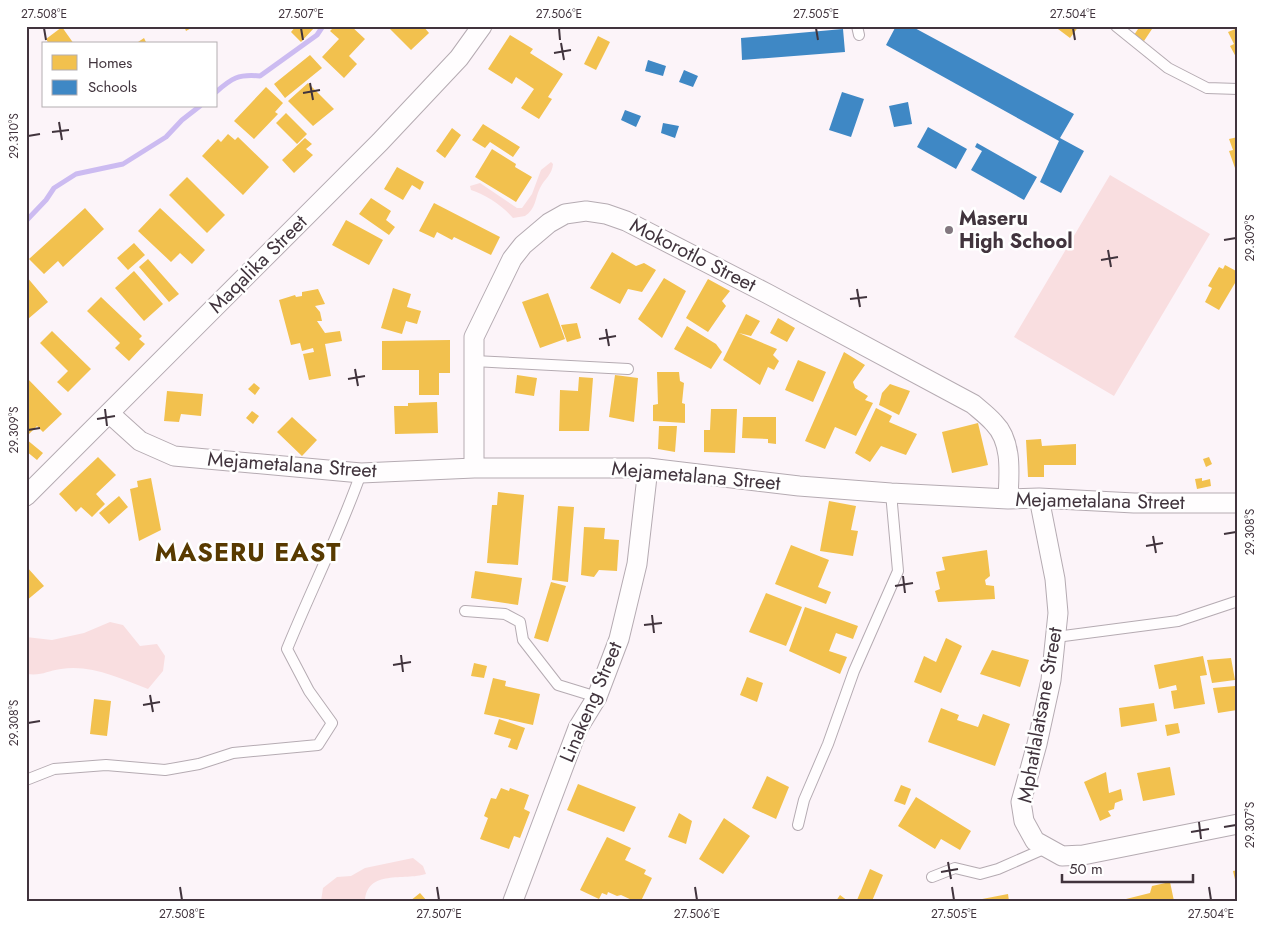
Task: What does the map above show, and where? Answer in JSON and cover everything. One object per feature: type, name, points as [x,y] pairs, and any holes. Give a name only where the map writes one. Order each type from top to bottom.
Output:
[{"type":"street","name":"Maqalika Street","points":[[26,496],[380,142],[459,58],[482,26]]},
{"type":"street","name":"Mokorotlo Street","points":[[474,468],[474,337],[512,259],[523,245],[548,223],[565,214],[586,211],[606,214],[626,221],[768,294],[973,404],[996,424],[1004,442],[1009,462],[1008,499]]},
{"type":"street","name":"Mejametalana Street","points":[[109,412],[140,441],[174,456],[361,473],[474,468],[648,468],[798,486],[892,493],[1134,503],[1238,503]]},
{"type":"street","name":"Linakeng Street","points":[[513,901],[578,728],[597,697],[619,639],[637,564],[648,468]]},
{"type":"street","name":"Mphatlalatsane Street","points":[[1039,498],[1055,579],[1058,613],[1051,680],[1021,802],[1024,821],[1035,841],[1062,856],[1083,855],[1238,824]]},
{"type":"lane","points":[[1116,26],[1168,68],[1207,88],[1238,89]]},
{"type":"lane","points":[[474,361],[628,369]]},
{"type":"lane","points":[[26,780],[54,769],[106,765],[165,770],[199,764],[233,753],[318,745],[332,723],[309,691],[287,649],[312,588],[344,521],[361,473]]},
{"type":"lane","points":[[798,825],[804,800],[828,744],[854,671],[898,571],[892,493]]},
{"type":"lane","points":[[1056,637],[1178,621],[1238,602]]},
{"type":"lane","points":[[465,611],[505,614],[520,622],[522,640],[558,686],[597,697]]},
{"type":"lane","points":[[932,877],[955,868],[980,874],[998,869],[1046,848]]},
{"type":"shaded area","points":[[551,162],[553,164],[551,171],[540,188],[533,207],[525,216],[513,218],[494,201],[471,190],[470,186],[480,183],[517,208],[522,208],[532,194],[541,170]]},
{"type":"shaded area","points":[[1110,175],[1210,234],[1114,396],[1014,337]]},
{"type":"shaded area","points":[[110,622],[123,625],[140,646],[157,644],[165,656],[163,671],[148,689],[95,670],[72,668],[41,674],[26,674],[26,637],[52,640],[84,633]]},
{"type":"shaded area","points":[[413,858],[423,866],[426,874],[379,880],[372,884],[367,891],[365,901],[321,901],[323,888],[337,877],[351,876],[365,868]]},
{"type":"building: Homes","points":[[184,26],[195,26],[186,31]]},
{"type":"building: Homes","points":[[296,26],[312,26],[314,28],[301,42],[291,32]]},
{"type":"building: Homes","points":[[335,26],[351,26],[365,39],[349,56],[357,64],[344,78],[322,57],[339,39],[330,31]]},
{"type":"building: Homes","points":[[387,26],[423,26],[429,33],[411,50]]},
{"type":"building: Homes","points":[[1054,26],[1079,26],[1070,38]]},
{"type":"building: Homes","points":[[1140,26],[1154,26],[1144,41],[1134,35]]},
{"type":"building: Homes","points":[[62,27],[73,42],[48,42],[46,39]]},
{"type":"building: Homes","points":[[1238,28],[1238,57],[1236,57],[1230,46],[1234,44],[1228,32]]},
{"type":"building: Homes","points":[[510,35],[533,49],[530,53],[563,74],[548,97],[552,99],[539,119],[521,108],[534,89],[516,77],[512,84],[488,69]]},
{"type":"building: Homes","points":[[598,36],[610,42],[596,70],[584,64]]},
{"type":"building: Homes","points":[[144,38],[146,42],[138,42]]},
{"type":"building: Homes","points":[[310,55],[322,68],[285,98],[274,84]]},
{"type":"building: Homes","points":[[308,83],[334,109],[313,126],[288,101]]},
{"type":"building: Homes","points":[[266,87],[283,103],[275,112],[278,114],[254,139],[234,121]]},
{"type":"building: Homes","points":[[286,113],[307,134],[297,144],[276,123]]},
{"type":"building: Homes","points":[[483,124],[520,147],[513,157],[490,142],[485,148],[472,140]]},
{"type":"building: Homes","points":[[452,128],[461,135],[445,158],[436,151]]},
{"type":"building: Homes","points":[[228,134],[235,140],[238,137],[269,167],[243,195],[202,156],[218,139],[221,142]]},
{"type":"building: Homes","points":[[1238,137],[1238,167],[1235,168],[1229,151],[1233,150],[1229,139]]},
{"type":"building: Homes","points":[[305,138],[312,144],[306,149],[313,155],[294,173],[282,160]]},
{"type":"building: Homes","points":[[492,149],[516,164],[515,167],[532,177],[516,202],[475,177]]},
{"type":"building: Homes","points":[[397,167],[424,182],[420,190],[412,185],[403,200],[384,189]]},
{"type":"building: Homes","points":[[187,177],[225,215],[207,233],[169,195]]},
{"type":"building: Homes","points":[[371,198],[391,211],[386,220],[395,227],[389,235],[359,214]]},
{"type":"building: Homes","points":[[434,203],[500,237],[491,255],[454,237],[452,240],[437,232],[434,238],[419,231]]},
{"type":"building: Homes","points":[[85,208],[104,229],[63,267],[58,261],[44,274],[29,259]]},
{"type":"building: Homes","points":[[160,208],[205,250],[192,264],[180,253],[171,262],[138,231]]},
{"type":"building: Homes","points":[[346,220],[383,240],[369,265],[332,245]]},
{"type":"building: Homes","points":[[134,243],[145,255],[128,270],[117,258]]},
{"type":"building: Homes","points":[[612,252],[636,266],[644,263],[656,270],[642,292],[628,289],[620,304],[590,288]]},
{"type":"building: Homes","points":[[148,259],[179,294],[169,302],[139,267]]},
{"type":"building: Homes","points":[[1225,265],[1238,272],[1238,278],[1219,310],[1205,302],[1212,288],[1208,286],[1219,267],[1223,269]]},
{"type":"building: Homes","points":[[134,271],[163,304],[144,321],[115,288]]},
{"type":"building: Homes","points":[[26,276],[48,302],[28,319],[26,317]]},
{"type":"building: Homes","points":[[664,278],[686,291],[662,338],[638,319]]},
{"type":"building: Homes","points":[[708,279],[730,291],[722,301],[726,306],[708,332],[686,318]]},
{"type":"building: Homes","points":[[393,288],[411,294],[407,307],[421,311],[417,324],[406,321],[402,334],[381,328]]},
{"type":"building: Homes","points":[[318,289],[325,304],[315,306],[320,312],[322,321],[317,321],[325,333],[340,331],[342,341],[325,344],[331,376],[309,380],[303,354],[314,352],[313,348],[302,351],[300,343],[291,345],[279,300],[295,295],[296,297],[302,296],[302,292]]},
{"type":"building: Homes","points":[[548,293],[565,339],[540,348],[522,302]]},
{"type":"building: Homes","points":[[101,297],[142,336],[139,339],[145,344],[129,361],[115,348],[120,343],[87,311]]},
{"type":"building: Homes","points":[[746,314],[760,321],[751,336],[739,333],[777,349],[773,355],[779,361],[774,370],[768,367],[760,385],[723,360]]},
{"type":"building: Homes","points":[[778,318],[795,328],[787,342],[770,333]]},
{"type":"building: Homes","points":[[577,323],[581,338],[567,342],[561,325]]},
{"type":"building: Homes","points":[[687,326],[716,344],[722,352],[711,369],[674,349]]},
{"type":"building: Homes","points":[[52,331],[91,369],[68,392],[57,382],[68,371],[40,343]]},
{"type":"building: Homes","points":[[450,340],[450,373],[439,373],[439,395],[419,395],[419,370],[382,370],[382,341]]},
{"type":"building: Homes","points":[[844,352],[865,365],[853,382],[855,388],[868,396],[865,400],[873,403],[856,436],[835,427],[825,449],[805,441]]},
{"type":"building: Homes","points":[[798,360],[826,372],[813,402],[785,390]]},
{"type":"building: Homes","points":[[657,372],[679,372],[680,381],[684,383],[682,403],[685,404],[685,423],[653,421],[653,405],[658,404]]},
{"type":"building: Homes","points":[[517,375],[537,378],[534,396],[515,393]]},
{"type":"building: Homes","points":[[615,375],[638,378],[634,422],[609,417]]},
{"type":"building: Homes","points":[[26,377],[62,414],[43,432],[37,426],[26,437]]},
{"type":"building: Homes","points":[[579,377],[593,378],[589,431],[559,431],[560,390],[578,391]]},
{"type":"building: Homes","points":[[254,383],[260,388],[255,395],[248,389]]},
{"type":"building: Homes","points":[[890,384],[910,391],[899,415],[879,405],[882,393]]},
{"type":"building: Homes","points":[[167,391],[203,394],[201,416],[181,414],[179,422],[164,421]]},
{"type":"building: Homes","points":[[437,402],[438,433],[395,434],[394,406],[408,406],[408,403]]},
{"type":"building: Homes","points":[[876,408],[892,416],[889,422],[917,434],[906,455],[881,446],[870,462],[855,453]]},
{"type":"building: Homes","points":[[711,409],[737,409],[735,453],[704,452],[704,430],[710,430]]},
{"type":"building: Homes","points":[[252,411],[259,416],[253,424],[246,418]]},
{"type":"building: Homes","points":[[292,417],[317,440],[302,456],[277,432]]},
{"type":"building: Homes","points":[[743,417],[776,417],[776,444],[768,443],[768,439],[742,438]]},
{"type":"building: Homes","points":[[978,423],[988,465],[952,473],[942,432]]},
{"type":"building: Homes","points":[[659,426],[677,426],[675,452],[658,449]]},
{"type":"building: Homes","points":[[26,439],[43,453],[37,460],[26,451]]},
{"type":"building: Homes","points":[[1041,439],[1042,446],[1076,444],[1076,465],[1044,465],[1044,477],[1028,477],[1026,440]]},
{"type":"building: Homes","points":[[98,457],[116,475],[96,494],[105,504],[92,517],[81,507],[76,512],[59,494]]},
{"type":"building: Homes","points":[[1209,457],[1212,464],[1206,467],[1203,459]]},
{"type":"building: Homes","points":[[151,478],[161,530],[139,541],[130,489],[138,487],[137,481]]},
{"type":"building: Homes","points":[[1202,478],[1202,481],[1210,479],[1211,486],[1197,489],[1195,479]]},
{"type":"building: Homes","points":[[498,492],[524,495],[518,565],[487,563],[492,505],[497,505]]},
{"type":"building: Homes","points":[[119,496],[128,507],[109,524],[99,513]]},
{"type":"building: Homes","points":[[829,501],[856,506],[851,530],[858,531],[853,556],[820,551]]},
{"type":"building: Homes","points":[[558,506],[574,507],[568,582],[552,580]]},
{"type":"building: Homes","points":[[584,527],[605,528],[604,539],[619,540],[617,571],[599,570],[594,577],[581,575]]},
{"type":"building: Homes","points":[[791,545],[829,560],[818,587],[831,592],[826,604],[775,584]]},
{"type":"building: Homes","points":[[987,550],[990,576],[985,580],[986,585],[994,586],[995,599],[938,602],[935,591],[940,589],[936,572],[945,570],[942,557]]},
{"type":"building: Homes","points":[[26,566],[44,586],[26,601]]},
{"type":"building: Homes","points":[[475,571],[522,578],[518,605],[471,598]]},
{"type":"building: Homes","points":[[551,582],[566,586],[548,642],[534,638]]},
{"type":"building: Homes","points":[[766,593],[802,607],[786,646],[749,632]]},
{"type":"building: Homes","points":[[805,607],[858,626],[853,639],[836,633],[829,651],[847,657],[840,674],[789,651]]},
{"type":"building: Homes","points":[[946,638],[962,646],[941,693],[914,682],[924,656],[936,662]]},
{"type":"building: Homes","points":[[992,650],[1029,660],[1020,687],[980,674]]},
{"type":"building: Homes","points":[[1203,656],[1207,675],[1200,676],[1205,704],[1174,709],[1171,691],[1177,690],[1176,685],[1159,689],[1154,665]]},
{"type":"building: Homes","points":[[1231,658],[1235,680],[1212,683],[1207,660]]},
{"type":"building: Homes","points":[[474,663],[487,666],[484,678],[471,676]]},
{"type":"building: Homes","points":[[747,677],[763,683],[757,702],[740,695]]},
{"type":"building: Homes","points":[[493,678],[506,681],[505,686],[540,694],[533,725],[484,714]]},
{"type":"building: Homes","points":[[1235,686],[1237,710],[1218,713],[1213,688]]},
{"type":"building: Homes","points":[[94,699],[111,701],[107,736],[90,734]]},
{"type":"building: Homes","points":[[1154,703],[1157,721],[1121,727],[1119,708]]},
{"type":"building: Homes","points":[[941,708],[959,715],[957,720],[978,727],[983,714],[1010,724],[995,766],[928,742]]},
{"type":"building: Homes","points":[[499,719],[525,728],[517,750],[508,747],[511,739],[494,734]]},
{"type":"building: Homes","points":[[1178,723],[1180,733],[1167,736],[1165,725]]},
{"type":"building: Homes","points":[[1170,767],[1175,795],[1143,801],[1137,773]]},
{"type":"building: Homes","points":[[1106,772],[1109,793],[1121,789],[1123,800],[1115,803],[1114,809],[1108,811],[1111,816],[1100,821],[1084,782]]},
{"type":"building: Homes","points":[[767,776],[789,787],[776,819],[752,808]]},
{"type":"building: Homes","points":[[578,784],[636,807],[624,832],[567,810]]},
{"type":"building: Homes","points":[[901,785],[911,789],[905,805],[894,801]]},
{"type":"building: Homes","points":[[501,788],[509,791],[510,788],[529,795],[524,809],[530,812],[520,838],[514,836],[509,849],[480,839],[488,818],[484,816],[491,798],[496,799]]},
{"type":"building: Homes","points":[[916,797],[971,831],[960,850],[941,839],[935,849],[898,826]]},
{"type":"building: Homes","points":[[679,813],[692,821],[686,844],[668,837]]},
{"type":"building: Homes","points":[[724,818],[750,836],[723,874],[699,859]]},
{"type":"building: Homes","points":[[607,837],[631,848],[625,860],[646,870],[644,874],[652,878],[641,901],[634,901],[608,892],[607,895],[602,893],[599,899],[580,890]]},
{"type":"building: Homes","points":[[870,869],[883,875],[872,901],[859,901],[857,900]]},
{"type":"building: Homes","points":[[1238,870],[1238,888],[1237,888],[1233,871]]},
{"type":"building: Homes","points":[[1170,882],[1174,901],[1126,901],[1126,899],[1150,893],[1152,886]]},
{"type":"building: Homes","points":[[420,893],[427,901],[410,901]]},
{"type":"building: Homes","points":[[1008,894],[1009,901],[977,901],[977,900]]},
{"type":"building: Homes","points":[[840,895],[848,901],[836,901]]},
{"type":"building: Schools","points":[[896,26],[911,26],[1074,114],[1060,138],[1084,151],[1061,193],[1040,182],[1059,141],[886,45]]},
{"type":"building: Schools","points":[[843,29],[845,52],[742,60],[741,38]]},
{"type":"building: Schools","points":[[648,60],[666,66],[663,76],[645,71]]},
{"type":"building: Schools","points":[[684,70],[698,76],[693,87],[679,82]]},
{"type":"building: Schools","points":[[842,92],[864,99],[851,137],[829,130]]},
{"type":"building: Schools","points":[[908,102],[912,124],[894,127],[889,106]]},
{"type":"building: Schools","points":[[625,110],[641,116],[636,127],[621,120]]},
{"type":"building: Schools","points":[[663,123],[679,126],[675,138],[661,133]]},
{"type":"building: Schools","points":[[928,127],[967,149],[956,169],[917,147]]},
{"type":"building: Schools","points":[[977,143],[1037,177],[1024,200],[971,170],[982,151],[975,147]]},
{"type":"waterway","points":[[218,90],[241,76],[260,76],[317,35],[323,26]]},
{"type":"waterway","points":[[26,221],[46,200],[54,188],[76,174],[123,164],[166,137],[182,120],[197,108]]},
{"type":"place","name":"Maseru High School","points":[[949,230]]},
{"type":"district","name":"MASERU EAST","points":[[248,552]]}]
